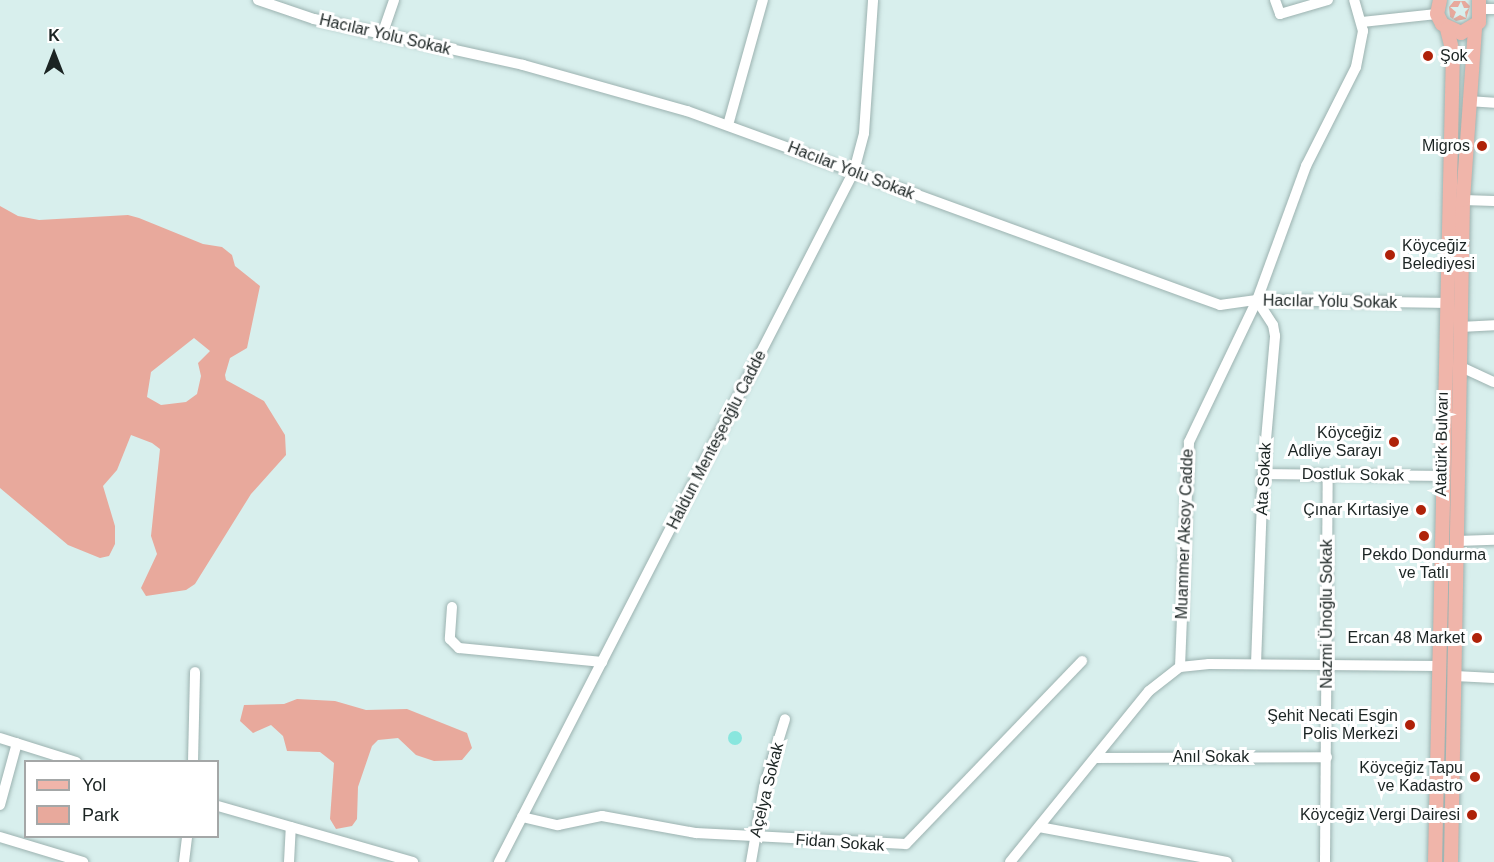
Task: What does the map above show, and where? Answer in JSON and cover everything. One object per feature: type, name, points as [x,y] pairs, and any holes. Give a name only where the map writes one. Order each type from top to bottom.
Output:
[{"type":"main road","name":"Atatürk Bulvarı","points":[[1451,862],[1463,200],[1474,27],[1485,6]]},
{"type":"main road","points":[[1439,7],[1447,29],[1461,33],[1474,27]]},
{"type":"main road","name":"Atatürk Bulvarı","points":[[1435,862],[1445,303],[1453,53],[1447,29]]},
{"type":"street","name":"Hacılar Yolu Sokak","points":[[258,0],[314,19],[524,66],[728,125],[1220,306],[1257,300],[1445,303]]},
{"type":"street","points":[[382,35],[394,0]]},
{"type":"street","points":[[728,125],[763,0]]},
{"type":"street","name":"Haldun Menteşeoğlu Cadde","points":[[499,862],[854,171],[864,133],[873,0]]},
{"type":"street","points":[[1275,0],[1280,14],[1328,0]]},
{"type":"street","name":"Muammer Aksoy Cadde","points":[[1180,667],[1189,442],[1257,300],[1306,166],[1356,67],[1363,40],[1362,22],[1354,0]]},
{"type":"street","points":[[1362,22],[1439,7]]},
{"type":"street","points":[[1468,101],[1494,103]]},
{"type":"street","points":[[1463,200],[1494,201]]},
{"type":"street","name":"Ata Sokak","points":[[1256,664],[1263,474],[1275,336],[1274,325],[1257,300]]},
{"type":"street","points":[[1460,327],[1494,325]]},
{"type":"street","points":[[1459,366],[1494,382]]},
{"type":"street","name":"Dostluk Sokak","points":[[1263,474],[1442,476]]},
{"type":"street","name":"Nazmi Ünoğlu Sokak","points":[[1325,862],[1328,475]]},
{"type":"street","points":[[1457,541],[1494,540]]},
{"type":"street","points":[[452,607],[450,639],[459,648],[603,662]]},
{"type":"street","name":"Fidan Sokak","points":[[522,818],[558,825],[603,816],[678,831],[906,844],[1082,661]]},
{"type":"street","points":[[1010,862],[1149,691],[1180,667],[1256,664],[1439,666]]},
{"type":"street","points":[[193,760],[195,672]]},
{"type":"street","points":[[1455,676],[1494,678]]},
{"type":"street","name":"Açelya Sokak","points":[[751,862],[764,788],[786,719]]},
{"type":"street","points":[[0,738],[70,760]]},
{"type":"street","points":[[0,805],[17,743]]},
{"type":"street","name":"Anıl Sokak","points":[[1096,758],[1326,757]]},
{"type":"street","points":[[219,806],[413,862]]},
{"type":"street","points":[[288,862],[291,827]]},
{"type":"street","points":[[1039,827],[1227,862]]},
{"type":"street","points":[[0,837],[83,862]]},
{"type":"street","points":[[184,862],[187,838]]},
{"type":"green space","points":[[1454,1],[1461,1],[1458,7],[1450,7],[1456,12],[1453,19],[1450,17],[1449,7]]},
{"type":"green space","points":[[1461,1],[1465,1],[1470,6],[1466,19],[1456,21],[1453,19],[1460,15],[1466,18],[1465,12],[1469,8],[1464,8]]},
{"type":"green space","points":[[0,206],[18,216],[39,220],[128,215],[139,218],[203,244],[222,247],[232,255],[235,266],[260,286],[247,348],[230,358],[225,375],[226,380],[264,401],[285,435],[286,455],[251,494],[195,584],[186,590],[146,596],[141,588],[157,554],[151,536],[160,449],[152,443],[131,435],[117,470],[103,486],[115,526],[115,544],[109,556],[100,558],[68,545],[0,488]],"holes":[[[194,338],[210,351],[198,363],[201,376],[197,394],[186,402],[161,405],[147,397],[151,372]]]},
{"type":"green space","points":[[297,699],[335,701],[366,710],[407,709],[467,733],[472,748],[462,760],[434,761],[416,755],[398,738],[378,740],[372,746],[358,787],[357,819],[352,826],[336,829],[330,819],[334,763],[320,752],[287,751],[283,736],[271,725],[253,733],[240,721],[244,705],[284,704]]},
{"type":"water","points":[[732,731],[738,731],[742,738],[738,745],[732,745],[728,741],[728,735]]},
{"type":"place","name":"Şok","points":[[1428,56]]},
{"type":"place","name":"Migros","points":[[1482,146]]},
{"type":"place","name":"Köyceğiz Belediyesi","points":[[1390,255]]},
{"type":"place","name":"Köyceğiz Adliye Sarayı","points":[[1394,442]]},
{"type":"place","name":"Çınar Kırtasiye","points":[[1421,510]]},
{"type":"place","name":"Pekdo Dondurma ve Tatlı","points":[[1424,536]]},
{"type":"place","name":"Ercan 48 Market","points":[[1477,638]]},
{"type":"place","name":"Şehit Necati Esgin Polis Merkezi","points":[[1410,725]]},
{"type":"place","name":"Köyceğiz Tapu ve Kadastro","points":[[1475,777]]},
{"type":"place","name":"Köyceğiz Vergi Dairesi","points":[[1472,815]]}]
